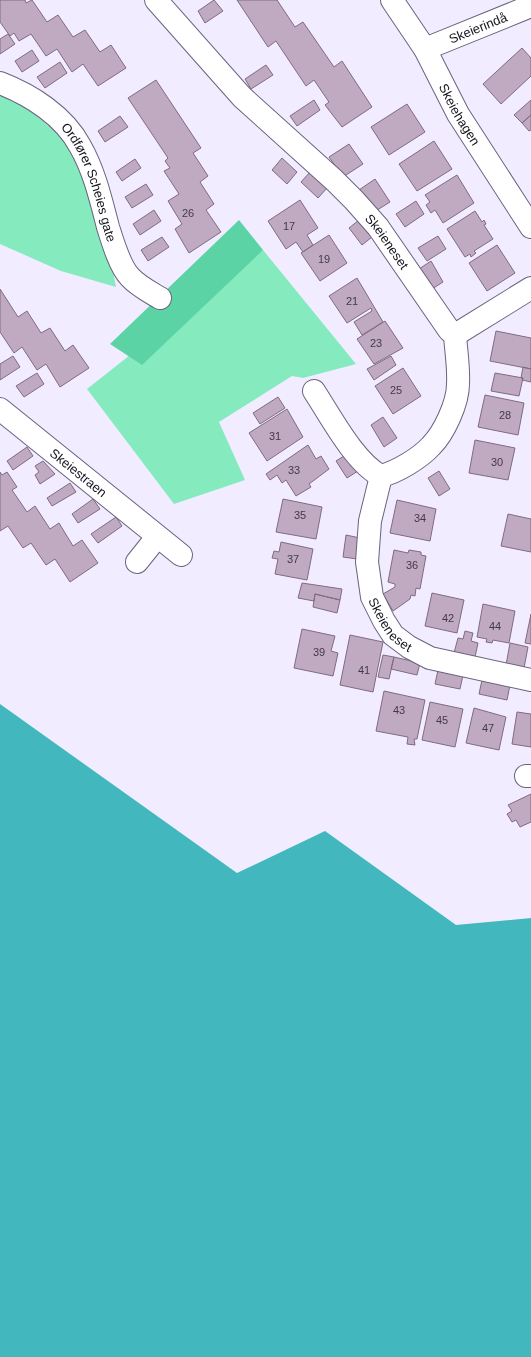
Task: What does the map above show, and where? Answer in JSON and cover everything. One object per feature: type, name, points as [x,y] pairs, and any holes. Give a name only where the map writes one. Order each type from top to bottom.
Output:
[{"type":"street","name":"Skeieneset","points":[[156,0],[242,97],[334,180],[378,228],[449,330],[456,335]]},
{"type":"street","name":"Skeiehagen","points":[[392,0],[425,49],[458,114],[531,227]]},
{"type":"street","name":"Skeierindå","points":[[425,49],[531,6]]},
{"type":"street","name":"Ordfører Scheies gate","points":[[0,83],[24,94],[43,106],[71,133],[81,146],[96,184],[118,255],[129,277],[160,298]]},
{"type":"street","points":[[314,391],[361,460],[371,471],[381,476],[391,474],[406,465],[431,446],[448,420],[456,398],[458,385],[456,335],[531,288]]},
{"type":"street","name":"Skeiestraen","points":[[0,409],[181,555]]},
{"type":"street","name":"Skeieneset","points":[[381,476],[370,521],[367,562],[372,597],[393,634],[409,647],[430,658],[531,680]]},
{"type":"street","points":[[136,562],[157,537]]},
{"type":"green space","points":[[0,93],[29,109],[72,147],[106,236],[116,287],[61,271],[0,244]]},
{"type":"green space","points":[[239,220],[263,250],[142,365],[110,344]]},
{"type":"green space","points":[[263,250],[356,364],[303,378],[292,376],[219,422],[245,480],[174,504],[87,389]]},
{"type":"water","points":[[0,704],[237,873],[325,831],[456,925],[531,918],[531,1357],[0,1357]]},
{"type":"building","points":[[0,0],[25,0],[26,3],[32,0],[47,22],[58,15],[73,37],[85,30],[100,52],[111,45],[126,68],[98,86],[83,64],[72,72],[57,49],[46,56],[31,34],[19,41],[14,33],[10,36],[0,22]]},
{"type":"building","points":[[214,0],[223,11],[205,23],[198,11]]},
{"type":"building","points":[[237,0],[277,0],[295,27],[303,22],[334,67],[342,61],[372,107],[342,127],[325,105],[329,102],[314,80],[306,86],[276,41],[268,47]]},
{"type":"building","points":[[8,34],[15,44],[0,54],[0,39]]},
{"type":"building","points":[[522,48],[531,58],[531,76],[501,104],[483,84]]},
{"type":"building","points":[[32,50],[39,61],[22,72],[15,61]]},
{"type":"building","points":[[60,62],[67,73],[45,88],[37,77]]},
{"type":"building","points":[[266,65],[273,75],[251,89],[245,79]]},
{"type":"building","points":[[156,80],[201,148],[193,153],[208,176],[200,182],[214,204],[206,210],[221,232],[189,253],[175,229],[182,224],[168,201],[179,194],[164,171],[170,168],[165,161],[168,158],[128,98]]},
{"type":"building","points":[[314,100],[320,110],[297,126],[290,116]]},
{"type":"building","points":[[531,100],[531,115],[522,123],[514,115]]},
{"type":"building","points":[[407,104],[425,132],[389,155],[371,127]]},
{"type":"building","points":[[531,115],[531,130],[529,131],[522,123]]},
{"type":"building","points":[[120,116],[128,127],[105,142],[98,131]]},
{"type":"building","points":[[434,141],[452,169],[417,191],[399,164]]},
{"type":"building","points":[[349,144],[363,164],[343,177],[329,157]]},
{"type":"building","points":[[282,158],[297,172],[287,184],[272,170]]},
{"type":"building","points":[[135,159],[141,168],[122,181],[116,172]]},
{"type":"building","points":[[311,171],[328,187],[318,198],[301,182]]},
{"type":"building","points":[[457,175],[474,203],[443,223],[435,210],[431,213],[426,205],[430,202],[425,195]]},
{"type":"building","points":[[375,179],[390,202],[374,212],[359,190]]},
{"type":"building","points":[[146,184],[153,195],[132,208],[125,197]]},
{"type":"building","points":[[300,200],[318,228],[307,235],[313,245],[303,252],[296,242],[286,249],[268,221]]},
{"type":"building","points":[[416,201],[424,214],[405,227],[396,214]]},
{"type":"building","points":[[154,210],[161,221],[140,235],[133,224]]},
{"type":"building","points":[[475,211],[482,222],[484,220],[486,224],[484,225],[493,239],[474,251],[476,253],[471,257],[470,254],[465,257],[447,229]]},
{"type":"building","points":[[359,220],[372,237],[362,245],[349,228]]},
{"type":"building","points":[[329,235],[347,263],[320,281],[301,253]]},
{"type":"building","points":[[438,236],[446,249],[427,261],[418,248]]},
{"type":"building","points":[[162,237],[169,247],[148,261],[141,250]]},
{"type":"building","points":[[497,245],[515,273],[487,291],[469,263]]},
{"type":"building","points":[[431,261],[443,282],[432,289],[419,269]]},
{"type":"building","points":[[357,278],[383,322],[362,335],[354,322],[372,311],[371,308],[347,323],[329,296]]},
{"type":"building","points":[[0,289],[18,317],[27,311],[41,333],[50,328],[65,351],[73,345],[89,368],[60,387],[46,364],[37,370],[22,347],[14,353],[0,332]]},
{"type":"building","points":[[385,321],[403,348],[374,364],[357,339]]},
{"type":"building","points":[[496,331],[531,338],[531,369],[490,361]]},
{"type":"building","points":[[13,356],[20,367],[0,380],[0,364]]},
{"type":"building","points":[[391,356],[396,365],[374,380],[367,369]]},
{"type":"building","points":[[523,367],[531,369],[531,382],[522,380]]},
{"type":"building","points":[[403,368],[421,396],[393,414],[375,386]]},
{"type":"building","points":[[37,373],[44,384],[24,397],[16,386]]},
{"type":"building","points":[[495,373],[523,378],[519,396],[491,391]]},
{"type":"building","points":[[485,395],[524,403],[518,435],[478,427]]},
{"type":"building","points":[[278,397],[285,408],[260,424],[253,413]]},
{"type":"building","points":[[287,409],[303,437],[267,461],[249,433]]},
{"type":"building","points":[[383,417],[397,438],[384,447],[371,425]]},
{"type":"building","points":[[475,440],[515,448],[508,480],[469,473]]},
{"type":"building","points":[[308,445],[316,459],[321,456],[329,469],[309,484],[311,487],[296,496],[286,480],[282,483],[277,475],[270,480],[266,474]]},
{"type":"building","points":[[27,447],[33,456],[13,470],[7,461]]},
{"type":"building","points":[[347,454],[358,471],[347,478],[336,461]]},
{"type":"building","points":[[43,461],[55,474],[40,484],[35,475],[39,472],[35,466]]},
{"type":"building","points":[[439,471],[450,489],[439,496],[428,478]]},
{"type":"building","points":[[0,472],[2,475],[7,472],[17,487],[12,490],[27,512],[35,506],[50,529],[59,523],[73,546],[82,540],[98,563],[70,582],[55,559],[46,565],[31,543],[23,548],[8,526],[0,531]]},
{"type":"building","points":[[70,483],[76,492],[52,506],[47,498]]},
{"type":"building","points":[[93,499],[100,509],[78,523],[72,514]]},
{"type":"building","points":[[283,499],[322,507],[316,539],[276,532]]},
{"type":"building","points":[[397,500],[436,509],[430,541],[390,533]]},
{"type":"building","points":[[508,514],[531,519],[531,552],[501,546]]},
{"type":"building","points":[[116,517],[122,526],[98,543],[91,534]]},
{"type":"building","points":[[346,535],[360,538],[357,559],[343,557]]},
{"type":"building","points":[[281,542],[313,549],[307,580],[275,574],[278,559],[272,558],[274,551],[279,552]]},
{"type":"building","points":[[394,550],[408,553],[409,550],[421,552],[421,555],[426,556],[420,589],[416,588],[415,596],[411,595],[410,599],[393,611],[383,594],[395,587],[395,584],[388,582]]},
{"type":"building","points":[[302,583],[342,589],[340,600],[315,594],[314,601],[298,598]]},
{"type":"building","points":[[432,593],[464,600],[457,633],[425,626]]},
{"type":"building","points":[[315,594],[340,600],[337,613],[313,607]]},
{"type":"building","points":[[483,604],[515,611],[509,643],[493,640],[492,643],[486,642],[487,639],[477,637]]},
{"type":"building","points":[[531,614],[531,644],[525,643]]},
{"type":"building","points":[[302,629],[335,636],[331,651],[338,653],[333,676],[294,668]]},
{"type":"building","points":[[465,631],[473,633],[471,641],[478,643],[475,657],[454,653],[458,638],[463,639]]},
{"type":"building","points":[[350,635],[383,642],[373,692],[340,685]]},
{"type":"building","points":[[510,643],[528,647],[524,668],[506,665]]},
{"type":"building","points":[[383,655],[394,657],[389,679],[378,677]]},
{"type":"building","points":[[394,657],[420,663],[417,675],[391,669]]},
{"type":"building","points":[[438,670],[463,675],[460,689],[435,684]]},
{"type":"building","points":[[482,680],[510,685],[507,700],[479,694]]},
{"type":"building","points":[[384,691],[425,700],[417,739],[414,739],[415,745],[407,744],[408,737],[376,731]]},
{"type":"building","points":[[430,702],[463,709],[455,747],[422,740]]},
{"type":"building","points":[[474,708],[506,717],[499,750],[466,743]]},
{"type":"building","points":[[517,712],[531,714],[531,747],[512,744]]},
{"type":"building","points":[[531,794],[531,822],[520,827],[516,820],[512,822],[507,814],[512,811],[508,805]]}]
